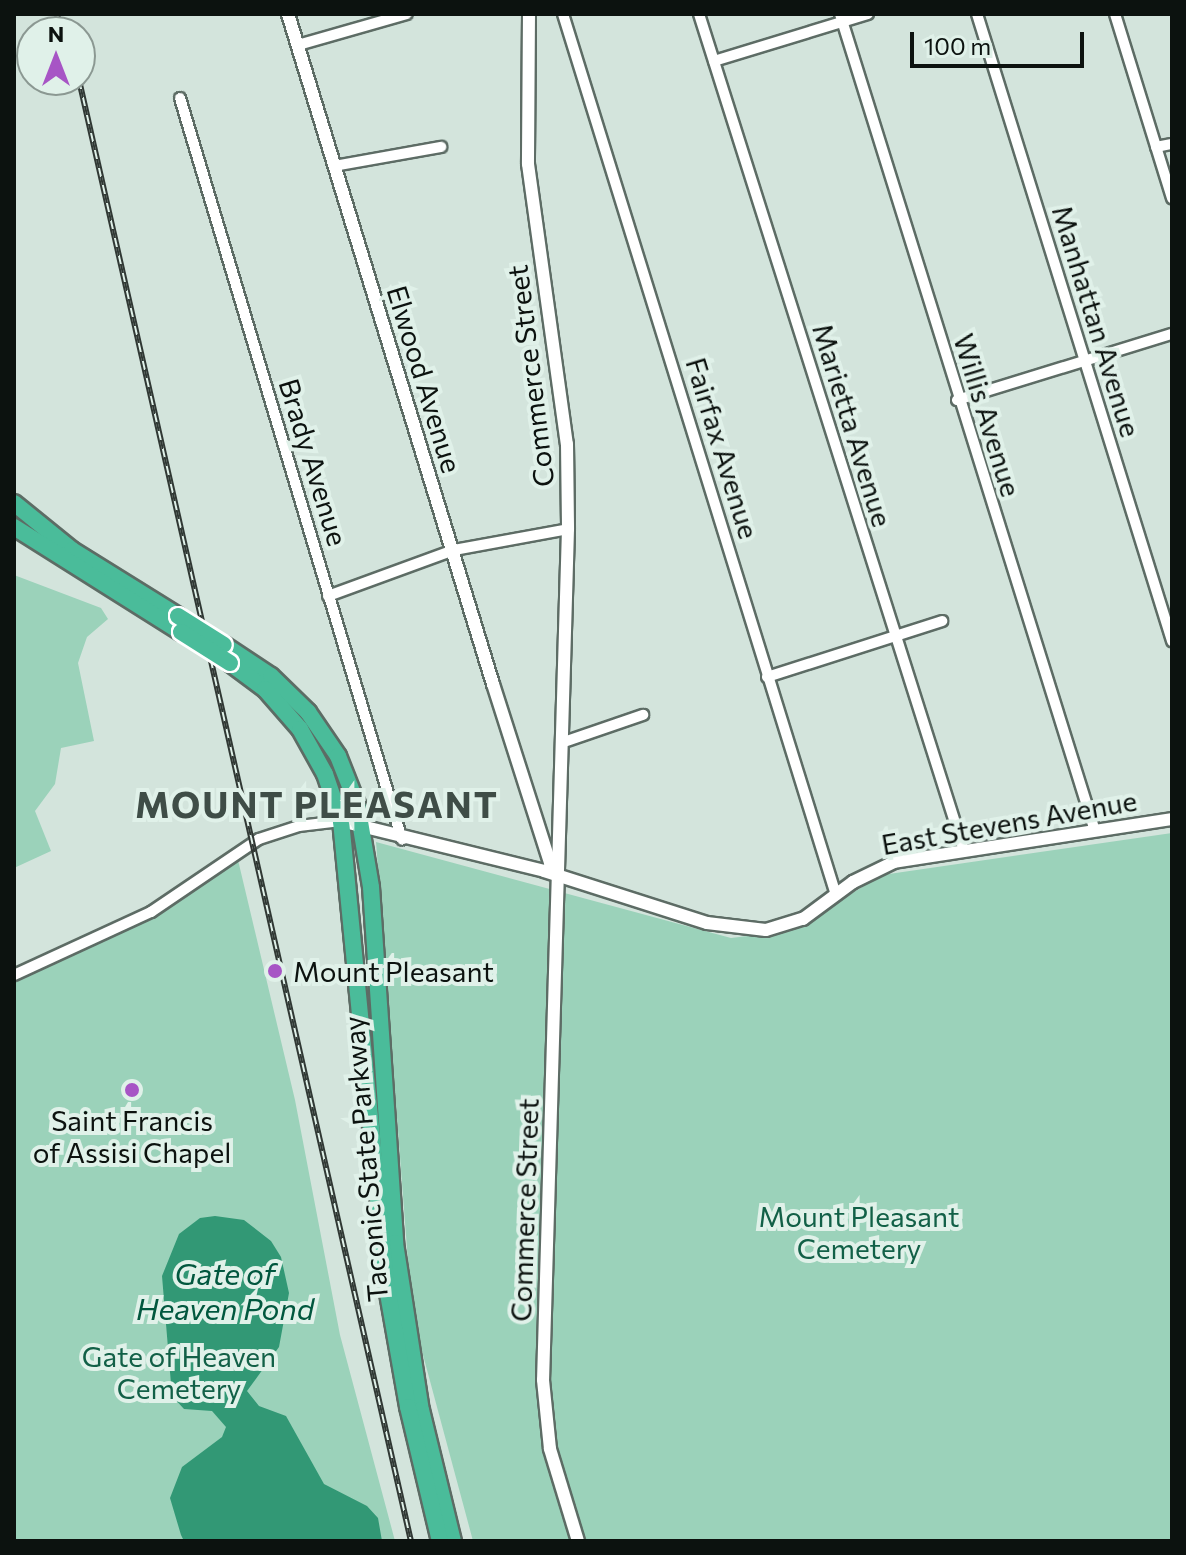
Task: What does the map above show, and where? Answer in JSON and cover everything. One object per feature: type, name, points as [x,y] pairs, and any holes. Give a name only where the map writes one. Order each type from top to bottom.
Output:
[{"type":"highway","name":"Taconic State Parkway","points":[[14,503],[72,550],[180,624],[273,696],[300,729],[325,774],[341,821],[386,1282],[408,1407],[440,1541]]},
{"type":"highway","name":"Taconic State Parkway","points":[[14,527],[180,624],[224,645],[279,682],[321,729],[347,775],[363,829],[395,1243],[421,1410],[453,1541]]},
{"type":"street","name":"Elwood Avenue","points":[[288,14],[518,757]]},
{"type":"street","points":[[298,45],[407,14]]},
{"type":"street","name":"Commerce Street","points":[[529,14],[528,164],[567,444],[568,529],[543,1380],[550,1449],[578,1541]]},
{"type":"street","name":"Fairfax Avenue","points":[[563,14],[836,895]]},
{"type":"street","name":"Marietta Avenue","points":[[699,14],[964,851]]},
{"type":"street","points":[[714,61],[842,18],[868,14]]},
{"type":"street","name":"Manhattan Avenue","points":[[977,14],[1172,641]]},
{"type":"street","points":[[1115,14],[1172,198]]},
{"type":"street","name":"Willis Avenue","points":[[842,18],[957,400],[1094,828]]},
{"type":"street","name":"Brady Avenue","points":[[180,98],[402,840]]},
{"type":"street","points":[[1156,147],[1172,144]]},
{"type":"street","points":[[334,166],[441,147]]},
{"type":"street","points":[[957,400],[1172,334]]},
{"type":"street","points":[[328,596],[454,550],[568,529]]},
{"type":"street","points":[[767,677],[942,621]]},
{"type":"street","points":[[561,743],[643,715]]},
{"type":"street","name":"Commerce Street","points":[[518,757],[550,863],[560,876]]},
{"type":"street","name":"East Stevens Avenue","points":[[341,821],[402,840],[560,876],[738,929],[766,930],[803,919],[836,895],[894,862],[1094,828],[1172,819]]},
{"type":"street","points":[[14,975],[151,912],[225,859],[282,830],[341,821]]},
{"type":"green space","points":[[14,575],[101,608],[108,619],[87,637],[78,663],[94,741],[61,748],[55,784],[35,811],[51,851],[14,868]]},
{"type":"green space","name":"Mount Pleasant Cemetery","points":[[1172,833],[1172,1541],[473,1541],[412,1314],[376,842],[731,938],[790,931],[882,875]]},
{"type":"green space","name":"Gate of Heaven Cemetery","points":[[238,860],[295,1100],[340,1335],[395,1541],[14,1541],[14,980],[140,924]]},
{"type":"water","name":"Gate of Heaven Pond","points":[[215,1216],[244,1220],[271,1241],[281,1257],[289,1293],[279,1347],[247,1391],[259,1406],[286,1416],[324,1484],[367,1506],[378,1518],[382,1541],[184,1541],[170,1498],[182,1467],[222,1437],[226,1427],[212,1411],[184,1409],[172,1396],[162,1276],[179,1234],[200,1218]]},
{"type":"railway","points":[[83,96],[411,1541]]},
{"type":"place","name":"Mount Pleasant","points":[[275,971]]},
{"type":"place","name":"Saint Francis of Assisi Chapel","points":[[132,1090]]},
{"type":"district","name":"MOUNT PLEASANT","points":[[317,804]]}]
